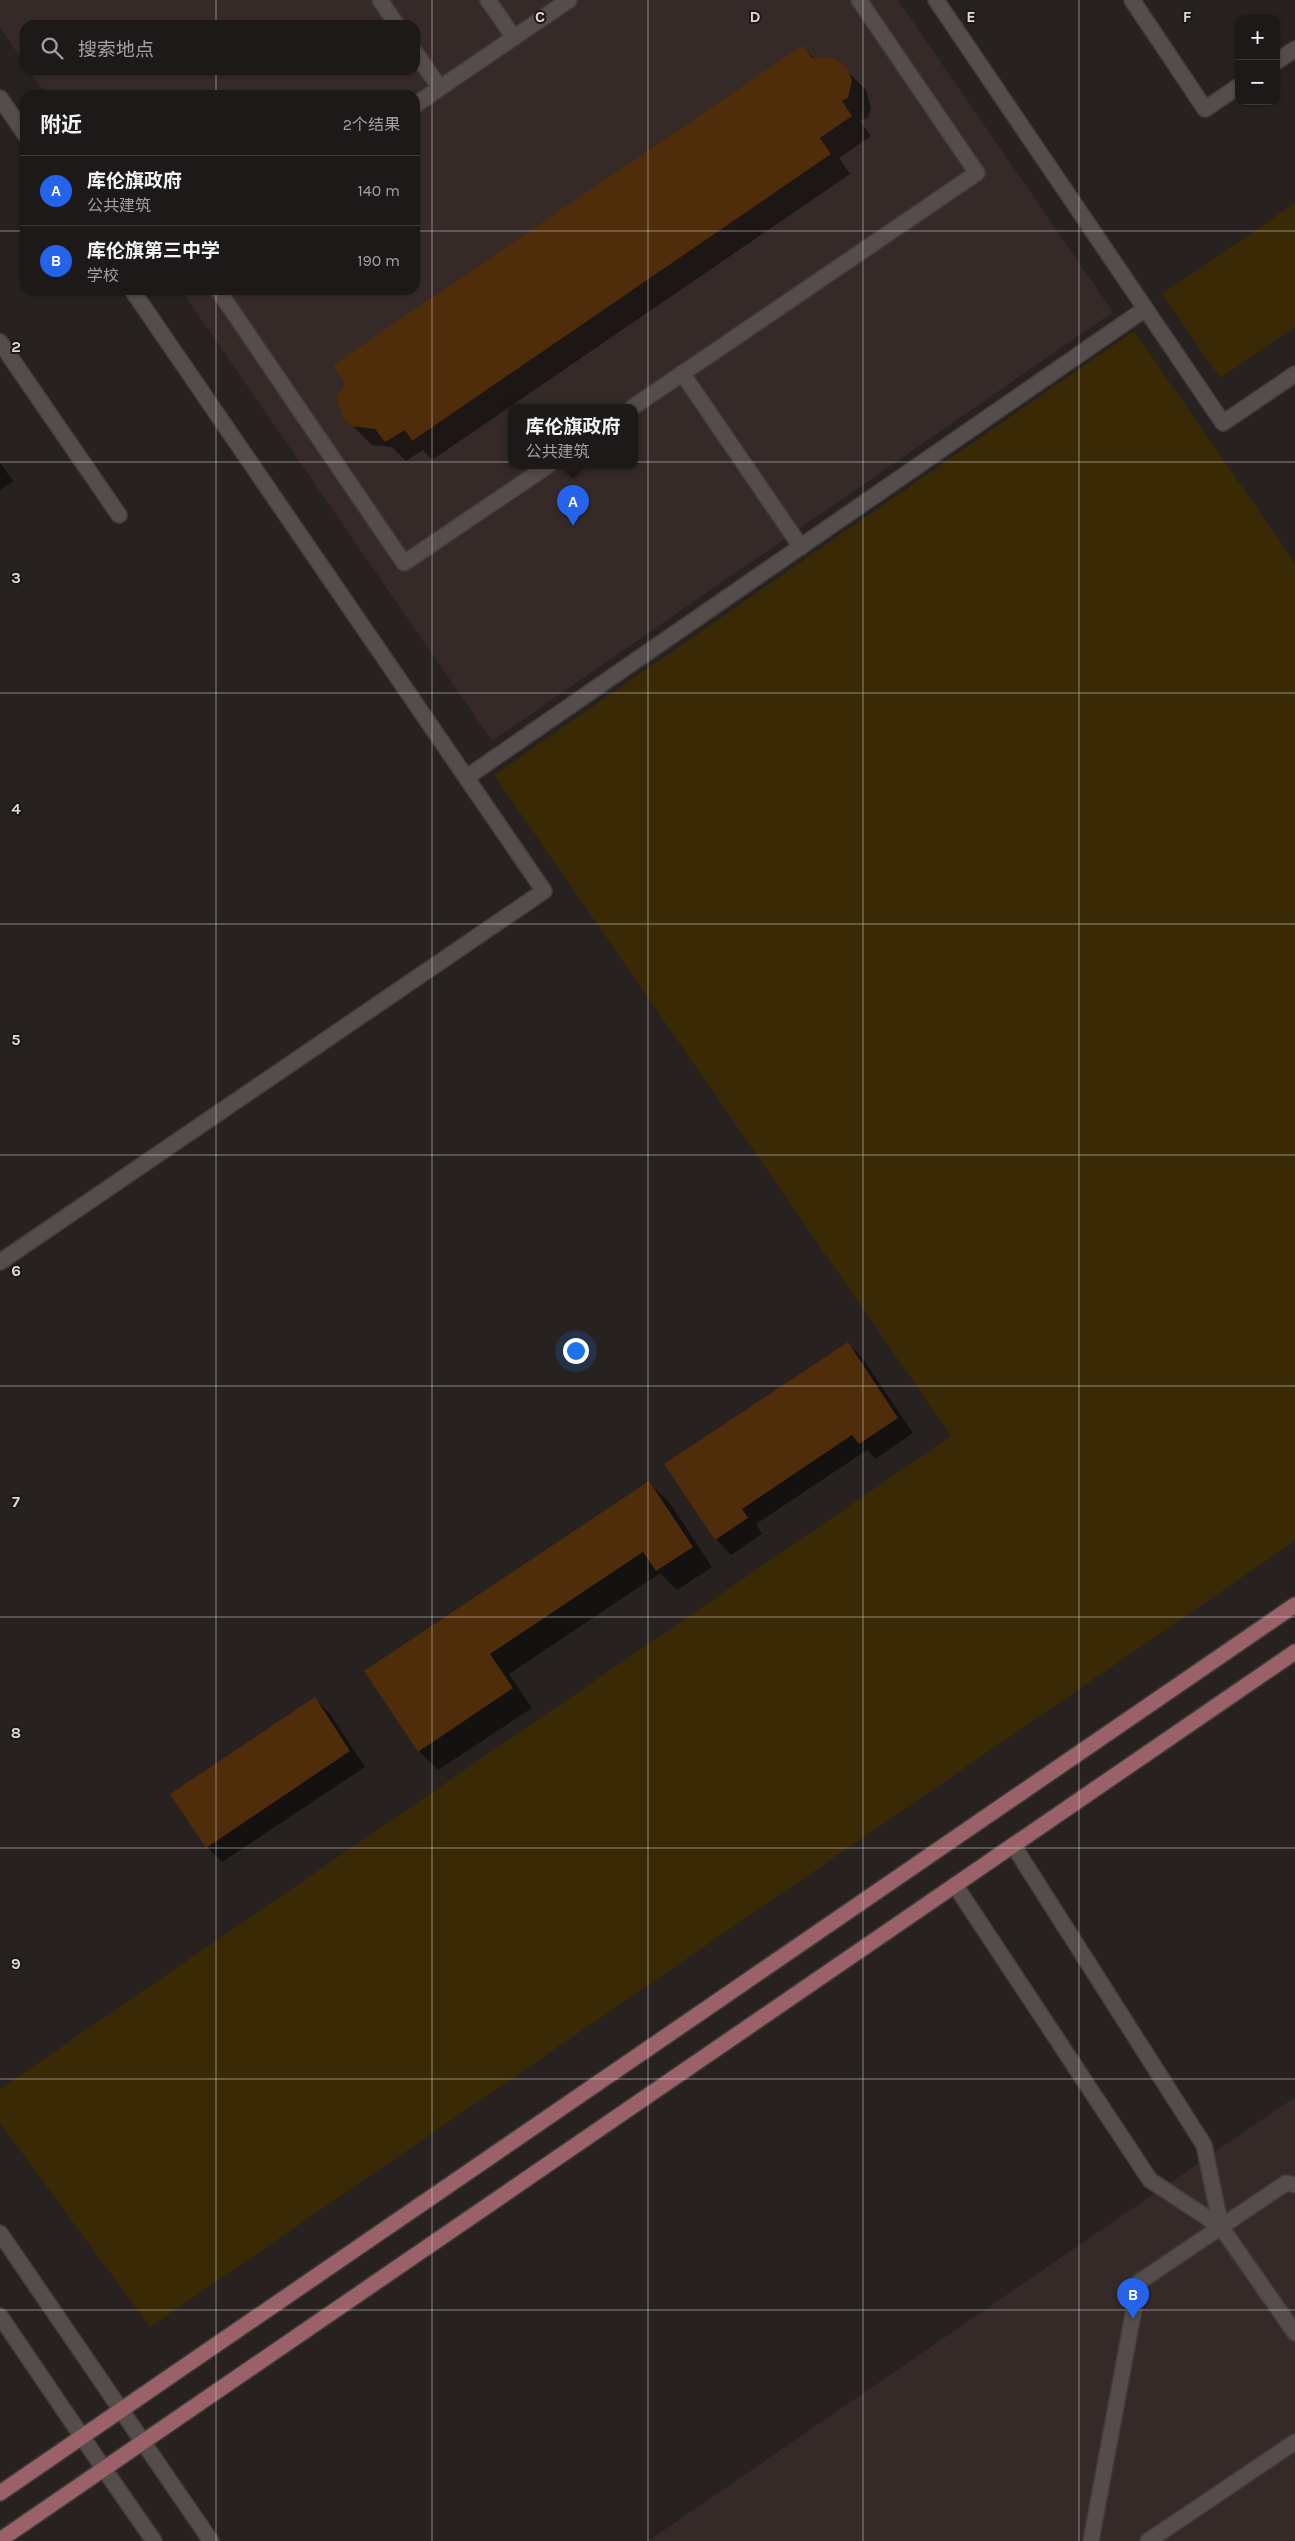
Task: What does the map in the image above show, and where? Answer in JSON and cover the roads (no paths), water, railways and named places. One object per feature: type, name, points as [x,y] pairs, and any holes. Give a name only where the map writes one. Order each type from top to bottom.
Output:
[{"type":"main road","points":[[0,2493],[1295,1605]]},
{"type":"main road","points":[[0,2540],[1295,1652]]},
{"type":"street","points":[[380,0],[394,20]]},
{"type":"street","points":[[488,0],[514,38]]},
{"type":"street","points":[[420,102],[570,0]]},
{"type":"street","points":[[637,404],[977,173],[859,0]]},
{"type":"street","points":[[936,0],[1223,423],[1295,374]]},
{"type":"street","points":[[1132,0],[1205,109],[1235,89]]},
{"type":"street","points":[[1279,60],[1295,49]]},
{"type":"street","points":[[420,59],[440,88]]},
{"type":"street","points":[[0,98],[20,127]]},
{"type":"street","points":[[0,1262],[544,891],[135,295]]},
{"type":"street","points":[[221,295],[404,563],[543,469]]},
{"type":"street","points":[[467,777],[1145,309]]},
{"type":"street","points":[[0,342],[118,514]]},
{"type":"street","points":[[682,374],[801,547]]},
{"type":"street","points":[[1013,1845],[1204,2144],[1221,2227]]},
{"type":"street","points":[[955,1885],[1150,2180],[1221,2227],[1295,2333]]},
{"type":"street","points":[[1091,2541],[1139,2282],[1286,2183],[1295,2185]]},
{"type":"street","points":[[0,2233],[211,2541]]},
{"type":"street","points":[[0,2316],[154,2541]]},
{"type":"street","points":[[1148,2541],[1295,2442]]},
{"type":"place","name":"库伦旗政府","points":[[573,526]]},
{"type":"place","name":"库伦旗第三中学","points":[[1133,2319]]}]
